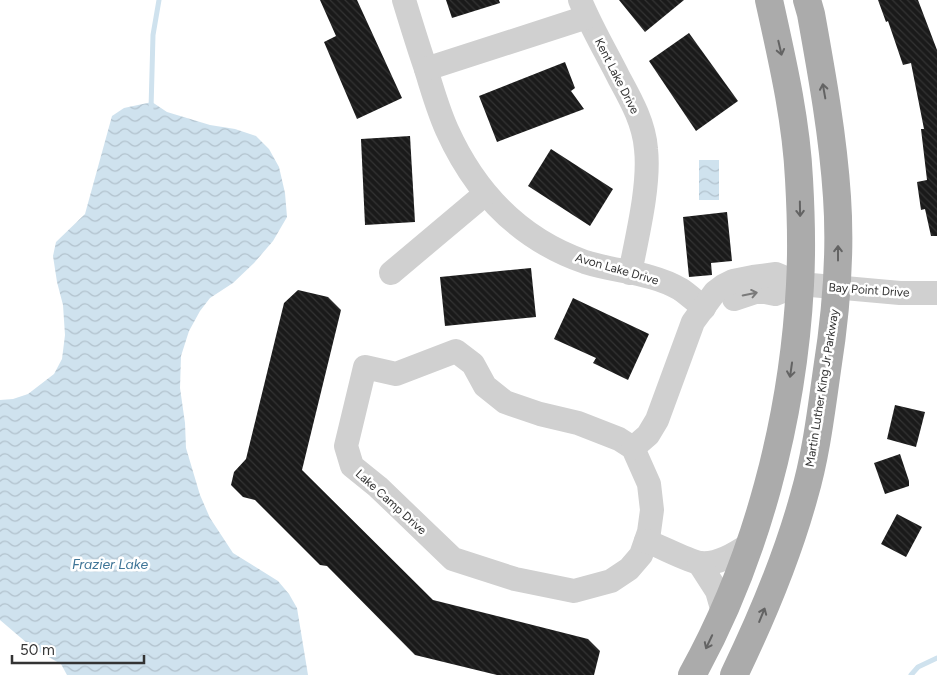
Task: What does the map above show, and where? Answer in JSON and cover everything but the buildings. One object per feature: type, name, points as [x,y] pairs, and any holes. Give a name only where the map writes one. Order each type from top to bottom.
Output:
[{"type":"main road","points":[[692,675],[731,594],[762,508],[779,441],[790,375],[800,284],[799,178],[792,113],[769,0]]},
{"type":"main road","name":"Martin Luther King Jr Parkway","points":[[734,675],[757,628],[784,563],[805,495],[820,421],[834,324],[838,262],[838,198],[830,122],[812,14],[807,0]]},
{"type":"street","name":"Avon Lake Drive","points":[[404,0],[446,129],[485,194],[511,220],[549,245],[585,262],[650,277],[673,286],[680,289],[704,308]]},
{"type":"street","points":[[426,68],[583,8]]},
{"type":"street","name":"Kent Lake Drive","points":[[583,8],[635,108],[643,130],[647,170],[630,273]]},
{"type":"street","points":[[392,273],[485,194]]},
{"type":"street","points":[[633,448],[648,435],[657,420],[694,322],[715,292],[733,281],[776,274],[800,284]]},
{"type":"street","name":"Bay Point Drive","points":[[800,284],[900,293],[937,293]]},
{"type":"street","name":"Lake Camp Drive","points":[[456,351],[472,364],[485,386],[505,402],[540,414],[578,423],[619,439],[633,448],[649,484],[652,510],[646,541],[641,555],[629,569],[611,581],[574,591],[515,579],[482,570],[453,559],[378,487],[352,466],[346,446],[365,367],[396,374],[456,351]]},
{"type":"street","points":[[646,541],[699,563],[710,563],[727,558],[750,544]]},
{"type":"street","points":[[699,563],[718,591],[723,612]]},
{"type":"water","name":"Frazier Lake","points":[[152,102],[167,112],[256,136],[269,149],[279,167],[285,193],[287,217],[273,241],[254,263],[233,283],[210,298],[200,311],[189,331],[181,356],[180,388],[186,448],[200,495],[210,518],[233,553],[278,581],[289,594],[297,608],[308,675],[67,675],[61,664],[34,649],[0,620],[0,400],[13,399],[28,394],[54,374],[62,359],[65,335],[63,305],[53,256],[56,242],[85,214],[112,116],[124,108]]},
{"type":"water","points":[[699,160],[719,160],[719,200],[699,200]]},
{"type":"waterway","points":[[151,109],[153,35],[159,0]]},
{"type":"waterway","points":[[911,675],[918,667],[937,658]]}]
